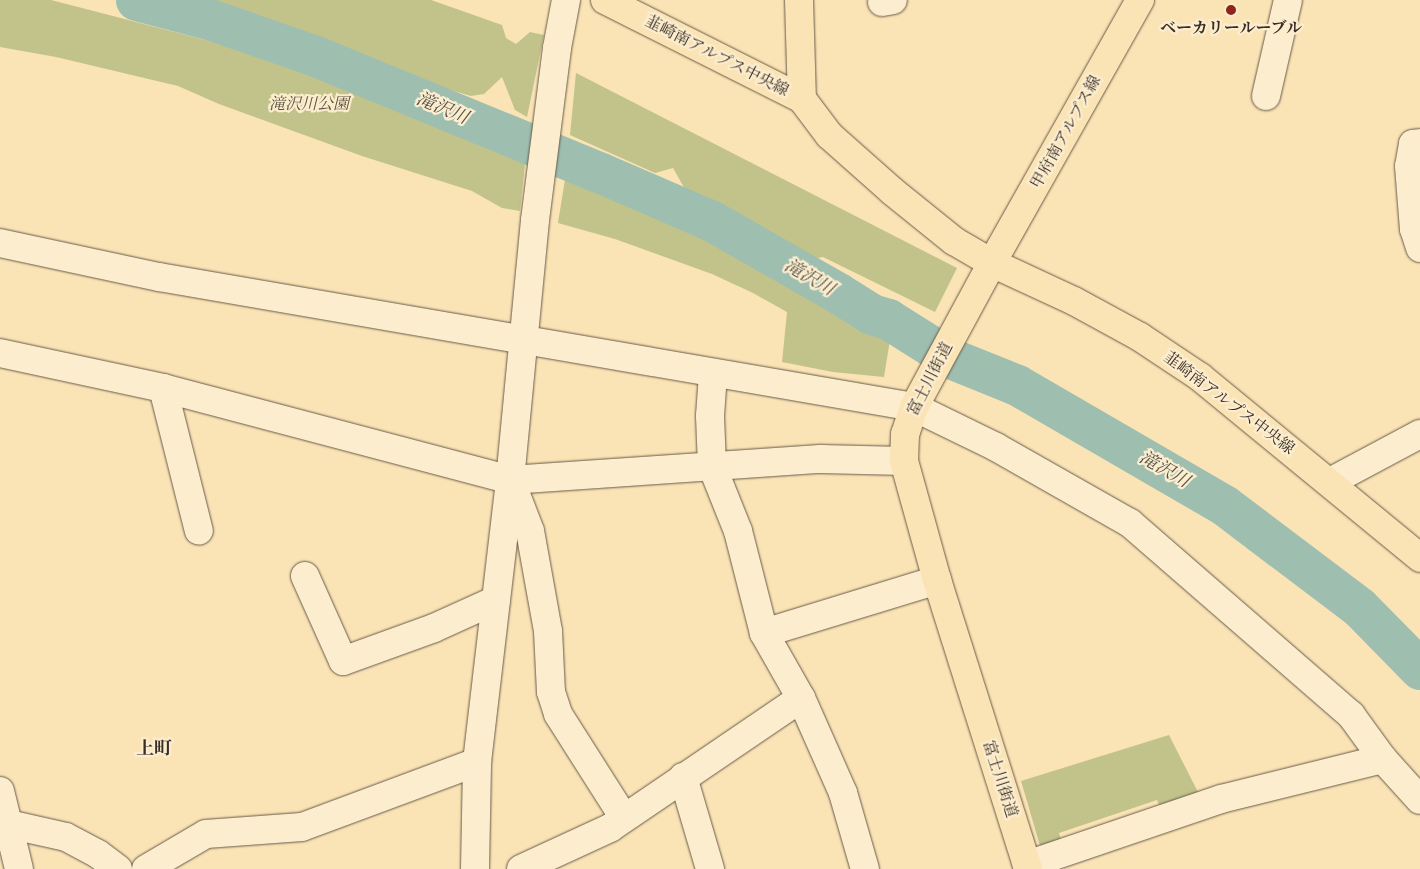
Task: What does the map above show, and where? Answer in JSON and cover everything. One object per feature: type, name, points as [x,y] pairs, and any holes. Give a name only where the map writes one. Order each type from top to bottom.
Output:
[{"type":"main road","name":"韮崎南アルプス中央線","points":[[605,0],[802,99]]},
{"type":"main road","points":[[799,0],[802,99],[829,135],[892,191],[954,241],[986,274]]},
{"type":"main road","name":"甲府南アルプス線","points":[[986,274],[1140,0]]},
{"type":"main road","name":"韮崎南アルプス中央線","points":[[986,274],[1074,301],[1140,337],[1200,377],[1330,482],[1420,558]]},
{"type":"main road","name":"富士川街道","points":[[986,274],[914,407],[905,434],[904,461],[937,580],[1027,867]]},
{"type":"street","points":[[475,869],[478,762],[510,480],[522,340],[557,48],[566,0]]},
{"type":"street","points":[[1266,96],[1288,0]]},
{"type":"street","points":[[1419,239],[1408,166],[1413,144],[1420,143]]},
{"type":"street","points":[[0,243],[159,277],[914,407],[996,447],[1130,523],[1351,715],[1383,759],[1420,800]]},
{"type":"street","points":[[0,353],[163,388],[510,480],[820,459],[904,461]]},
{"type":"street","points":[[714,374],[710,416],[712,466],[738,531],[764,633],[801,698],[843,793],[865,869]]},
{"type":"street","points":[[163,388],[199,531]]},
{"type":"street","points":[[1330,482],[1420,434]]},
{"type":"street","points":[[510,480],[530,531],[548,631],[551,692],[558,714],[624,818]]},
{"type":"street","points":[[306,576],[343,661],[434,628],[496,600]]},
{"type":"street","points":[[764,633],[937,580]]},
{"type":"street","points":[[521,869],[610,828],[801,698]]},
{"type":"street","points":[[1027,867],[1221,799],[1383,759]]},
{"type":"street","points":[[146,869],[206,834],[302,827],[478,762]]},
{"type":"street","points":[[683,777],[710,869]]},
{"type":"street","points":[[0,794],[19,869]]},
{"type":"street","points":[[8,824],[66,837],[98,854],[118,869]]},
{"type":"green space","name":"滝沢川公園","points":[[0,0],[51,0],[221,44],[317,76],[424,119],[526,155],[520,211],[502,208],[472,191],[362,156],[219,104],[178,86],[56,57],[0,47]]},
{"type":"green space","name":"滝沢川公園","points":[[191,0],[431,0],[502,25],[506,38],[516,44],[530,32],[544,35],[527,117],[515,110],[502,77],[484,94],[471,96],[433,85],[391,66],[308,37]]},
{"type":"green space","points":[[576,73],[957,268],[935,312],[823,257],[808,260],[797,255],[784,241],[775,240],[686,191],[673,168],[655,173],[570,135]]},
{"type":"green space","points":[[566,173],[599,183],[723,237],[738,248],[782,270],[800,283],[891,334],[884,377],[833,372],[782,362],[787,312],[753,293],[712,274],[615,239],[558,223]]},
{"type":"green space","points":[[1169,735],[1203,802],[1164,816],[1157,800],[1059,833],[1064,849],[1043,856],[1021,781]]},
{"type":"waterway","name":"滝沢川","points":[[136,0],[212,20],[313,55],[601,173],[712,221],[871,314],[888,319],[950,358],[1017,385],[1224,505],[1359,607],[1420,669]]},
{"type":"place","name":"ベーカリールーブル","points":[[1231,10]]},
{"type":"district","name":"上町","points":[[154,749]]}]
